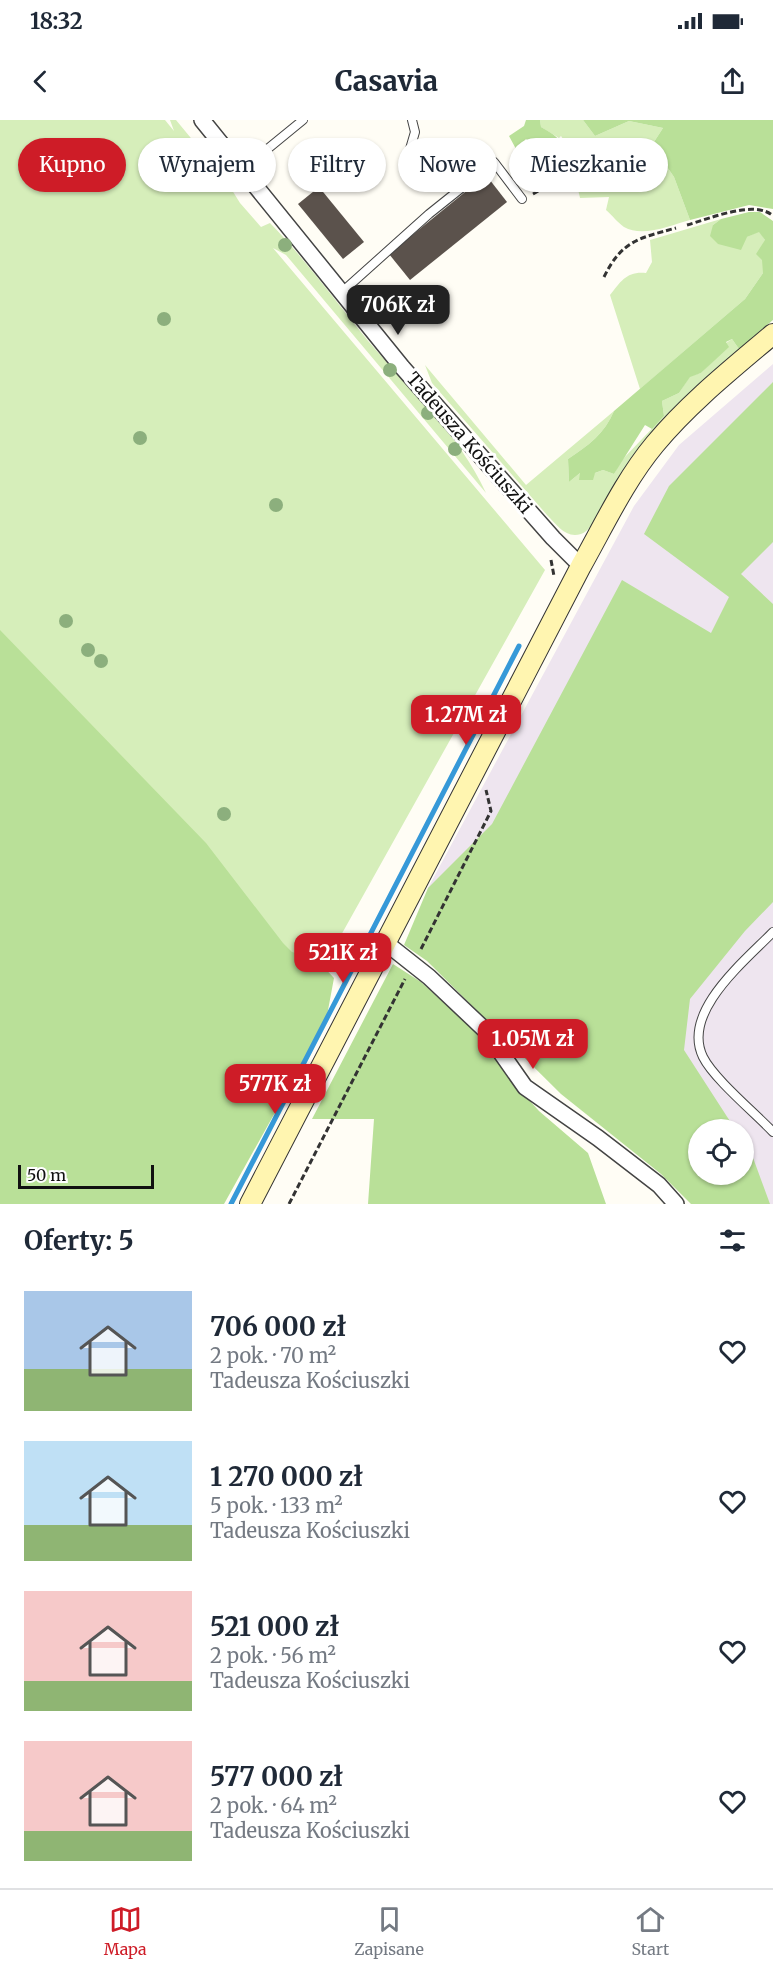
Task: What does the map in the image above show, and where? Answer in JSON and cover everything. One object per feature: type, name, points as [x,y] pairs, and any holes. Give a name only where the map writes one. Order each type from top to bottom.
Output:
[{"type":"main road","points":[[250,1204],[581,566],[632,476],[655,444],[728,372],[773,334]]},
{"type":"street","name":"Tadeusza Kościuszki","points":[[202,120],[217,138]]},
{"type":"street","name":"Tadeusza Kościuszki","points":[[262,192],[342,292],[487,464],[581,566]]},
{"type":"street","points":[[386,943],[485,1030],[525,1087],[598,1138],[659,1185],[676,1204]]},
{"type":"lane","points":[[276,142],[303,120]]},
{"type":"lane","points":[[411,120],[415,132],[413,138]]},
{"type":"lane","points":[[342,292],[429,214],[494,162],[521,197]]},
{"type":"lane","points":[[773,932],[712,996],[702,1016],[699,1046],[704,1059],[715,1073],[773,1132]]},
{"type":"path","points":[[521,197],[535,192]]},
{"type":"path","points":[[761,208],[773,216]]},
{"type":"path","points":[[687,225],[749,209],[773,210]]},
{"type":"path","points":[[604,277],[612,261],[630,243],[644,236],[676,228]]},
{"type":"path","points":[[289,1204],[490,811],[484,787]]},
{"type":"shaded area","points":[[773,364],[773,1204],[723,1204],[705,1185],[754,1185],[754,1119],[688,1119],[688,1167],[428,888],[634,506],[679,445]]},
{"type":"green space","points":[[0,120],[165,120],[174,131],[170,120],[176,120],[191,138],[138,138],[138,192],[233,192],[261,227],[270,223],[448,432],[462,451],[486,493],[286,255],[273,248],[545,570],[316,980],[0,636]]},
{"type":"green space","points":[[526,120],[540,120],[541,127],[557,138],[510,138],[509,136],[524,126]]},
{"type":"green space","points":[[540,120],[583,120],[595,136],[629,121],[663,128],[657,138],[562,138],[561,136],[559,138],[541,127]]},
{"type":"green space","points":[[583,120],[773,120],[773,209],[749,205],[690,220],[674,177],[668,168],[668,138],[657,138],[663,128],[629,121],[595,136]]},
{"type":"green space","points":[[668,168],[674,177],[690,220],[657,230],[632,230],[624,227],[606,210],[609,197],[580,198],[579,192],[668,192]]},
{"type":"green space","points":[[749,212],[760,212],[773,221],[773,320],[739,349],[732,339],[726,342],[729,347],[701,373],[690,377],[679,393],[662,401],[664,416],[652,429],[645,425],[614,474],[603,470],[595,473],[593,480],[579,480],[580,473],[569,482],[568,459],[595,438],[606,426],[614,411],[745,299],[763,273],[762,260],[756,254],[765,240],[759,232],[747,237],[741,250],[718,244],[710,236],[713,225],[721,219]]},
{"type":"green space","points":[[721,219],[713,225],[747,237],[759,231],[765,240],[763,273],[745,299],[640,389],[610,295],[629,275],[646,273],[652,262],[650,240]]},
{"type":"green space","points":[[732,339],[739,349],[689,396],[658,430],[615,485],[591,526],[576,535],[566,533],[547,515],[432,383],[425,365],[526,485],[614,411],[606,426],[595,438],[568,459],[569,482],[580,473],[580,479],[603,470],[614,474],[621,461],[664,416],[662,401],[679,393],[690,376],[701,373]]},
{"type":"green space","points":[[773,382],[773,542],[741,574],[773,604],[773,902],[745,931],[690,999],[684,1050],[729,1119],[688,1119],[688,1185],[754,1185],[754,1160],[770,1204],[691,1204],[661,1174],[561,1094],[427,961],[404,945],[428,888],[492,824],[622,580],[711,633],[729,597],[644,534],[669,486]]},
{"type":"green space","points":[[0,630],[206,843],[283,943],[292,952],[316,959],[334,978],[326,1021],[224,1204],[0,1204]]},
{"type":"green space","points":[[393,964],[421,982],[477,1033],[511,1080],[539,1111],[588,1153],[606,1204],[368,1204],[374,1119],[312,1119]]},
{"type":"building","points":[[497,189],[507,202],[410,280],[389,254],[465,192],[497,192]]},
{"type":"building","points":[[313,192],[323,192],[364,242],[343,259],[298,204]]},
{"type":"waterway","points":[[231,1204],[519,646]]}]
